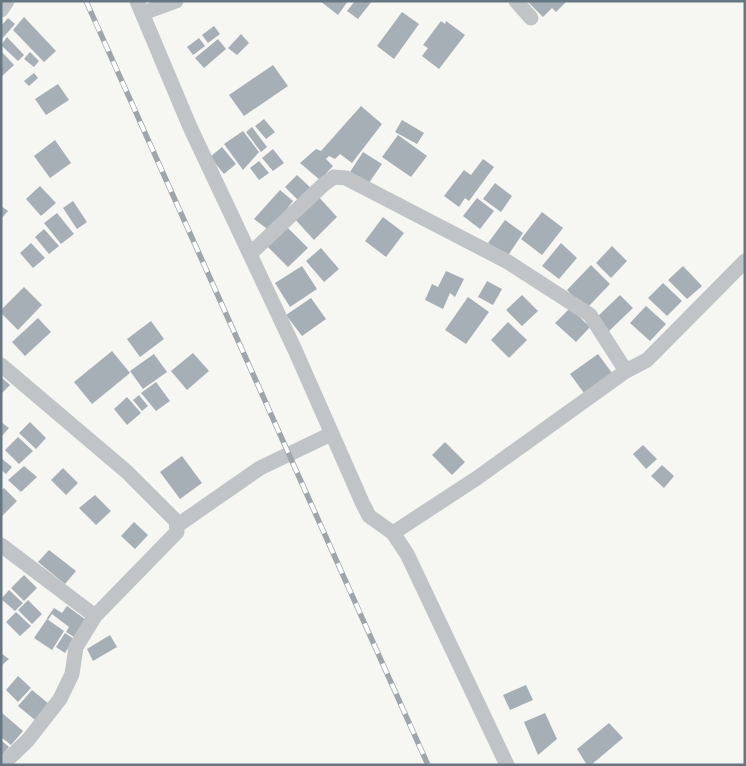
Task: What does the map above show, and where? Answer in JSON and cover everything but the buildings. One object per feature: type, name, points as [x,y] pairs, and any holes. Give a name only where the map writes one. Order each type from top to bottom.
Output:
[{"type":"street","points":[[1,10],[7,1]]},
{"type":"street","points":[[176,1],[140,7],[190,127],[369,516],[393,533],[407,554],[508,765]]},
{"type":"street","points":[[516,1],[531,18]]},
{"type":"street","points":[[250,254],[323,185],[334,177],[346,178],[508,262],[590,315],[626,371]]},
{"type":"street","points":[[393,533],[477,478],[626,371],[646,360],[745,261]]},
{"type":"street","points":[[1,365],[127,472],[161,505],[178,525],[178,532],[163,549],[94,616],[76,647],[72,674],[60,699],[28,740],[2,765]]},
{"type":"street","points":[[178,525],[260,468],[331,434]]},
{"type":"street","points":[[1,545],[94,616]]},
{"type":"railway","points":[[86,1],[428,765]]}]
